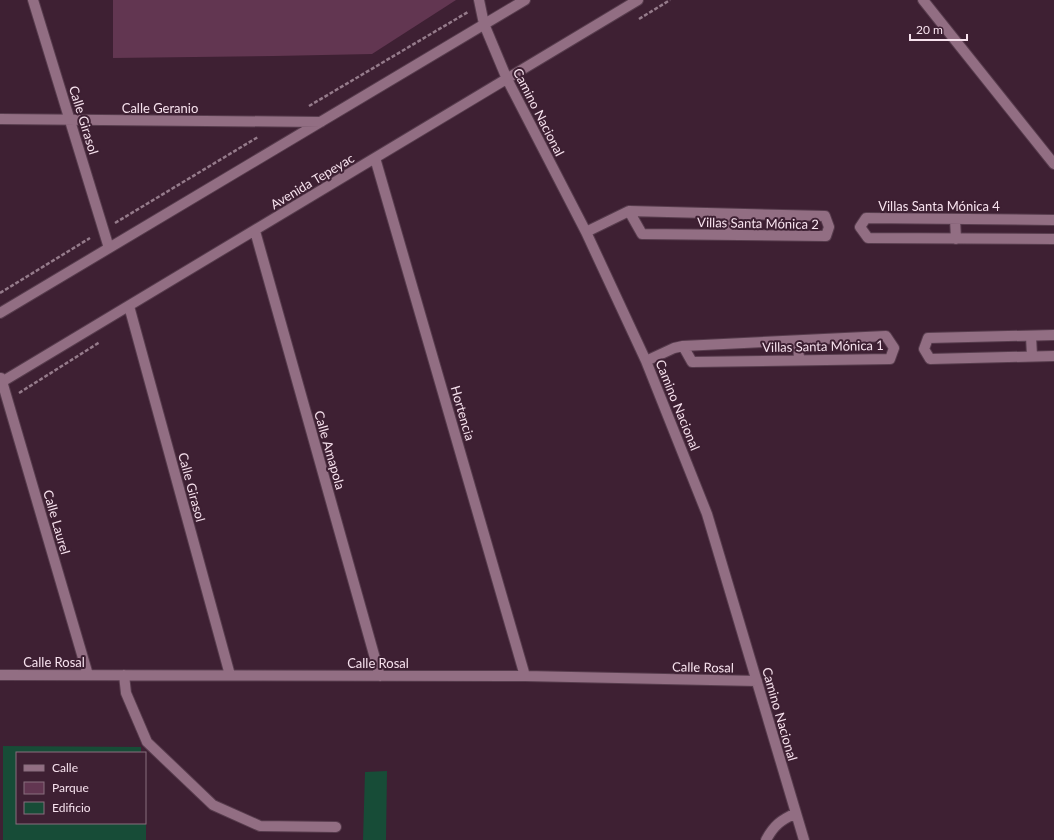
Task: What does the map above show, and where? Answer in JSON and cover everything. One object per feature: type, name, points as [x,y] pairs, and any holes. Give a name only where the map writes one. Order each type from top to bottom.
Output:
[{"type":"street","name":"Calle Girasol","points":[[33,0],[109,248]]},
{"type":"street","points":[[0,312],[525,0]]},
{"type":"street","name":"Avenida Tepeyac","points":[[1,380],[255,231],[638,0]]},
{"type":"street","points":[[923,0],[1054,164]]},
{"type":"street","name":"Camino Nacional","points":[[479,3],[484,24],[507,79],[586,232],[646,361],[707,514],[804,840]]},
{"type":"street","name":"Calle Geranio","points":[[0,119],[321,122]]},
{"type":"street","name":"Hortencia","points":[[375,158],[525,676]]},
{"type":"street","name":"Villas Santa Mónica 2","points":[[586,232],[629,211],[825,216],[829,227],[826,236],[642,234],[629,211]]},
{"type":"street","points":[[730,214],[730,235]]},
{"type":"street","name":"Villas Santa Mónica 4","points":[[1054,220],[866,218],[860,227],[868,238],[1054,239]]},
{"type":"street","points":[[955,219],[956,239]]},
{"type":"street","name":"Calle Amapola","points":[[255,231],[380,676]]},
{"type":"street","name":"Calle Girasol","points":[[129,306],[230,675]]},
{"type":"street","points":[[1054,335],[928,338],[924,349],[930,359],[1054,356]]},
{"type":"street","name":"Villas Santa Mónica 1","points":[[646,361],[674,348],[683,346],[886,336],[894,348],[890,359],[692,362],[683,346]]},
{"type":"street","points":[[1031,336],[1032,356]]},
{"type":"street","points":[[798,340],[799,360]]},
{"type":"street","name":"Calle Laurel","points":[[1,380],[88,675]]},
{"type":"street","name":"Calle Rosal","points":[[0,675],[525,676],[757,681]]},
{"type":"street","points":[[124,675],[126,693],[147,742],[212,805],[260,826],[336,827]]},
{"type":"street","points":[[766,840],[772,829],[785,818],[796,813]]},
{"type":"path","points":[[0,293],[479,3]]},
{"type":"green space","points":[[113,0],[456,0],[372,54],[113,58]]},
{"type":"building","points":[[3,746],[141,747],[141,752],[16,752],[16,824],[146,824],[146,840],[3,840]]},
{"type":"building","points":[[387,771],[386,840],[363,840],[365,772]]}]
